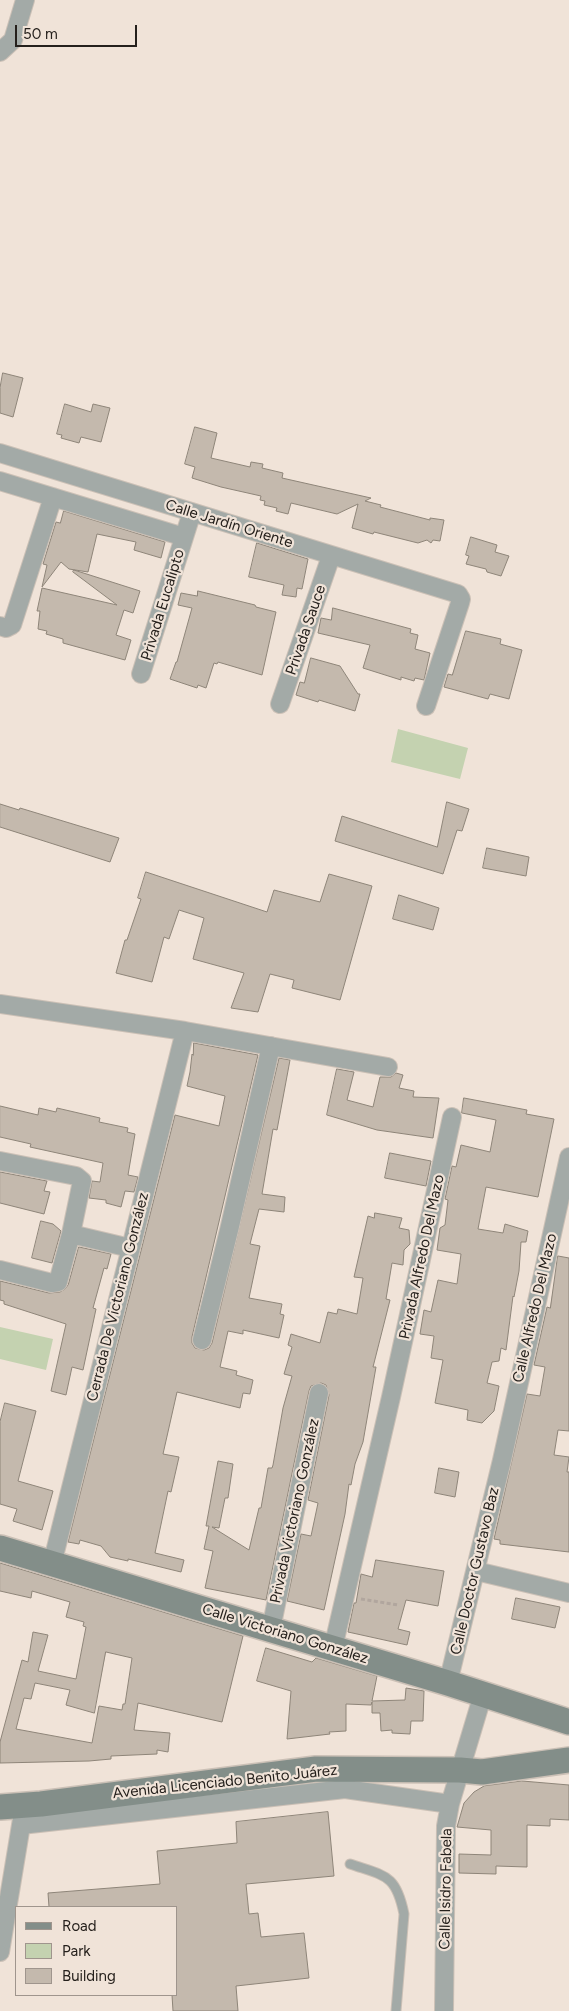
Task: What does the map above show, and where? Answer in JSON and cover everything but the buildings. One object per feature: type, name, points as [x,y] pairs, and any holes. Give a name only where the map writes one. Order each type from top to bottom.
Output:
[{"type":"main road","name":"Calle Victoriano González","points":[[0,1548],[448,1683],[569,1722]]},
{"type":"main road","name":"Avenida Licenciado Benito Juárez","points":[[15,1813],[316,1769],[460,1770],[482,1772],[568,1759]]},
{"type":"street","points":[[0,52],[13,40],[26,0]]},
{"type":"street","name":"Calle Jardín Oriente","points":[[0,452],[458,594],[461,599],[460,603],[426,706]]},
{"type":"street","points":[[0,481],[184,537]]},
{"type":"street","points":[[6,626],[53,497]]},
{"type":"street","name":"Privada Eucalipto","points":[[141,674],[192,512]]},
{"type":"street","name":"Privada Sauce","points":[[280,704],[331,556]]},
{"type":"street","points":[[0,1004],[185,1031],[388,1067]]},
{"type":"street","name":"Cerrada De Victoriano González","points":[[52,1564],[185,1031]]},
{"type":"street","points":[[202,1340],[271,1046]]},
{"type":"street","name":"Privada Alfredo Del Mazo","points":[[345,1596],[391,1397],[452,1117]]},
{"type":"street","name":"Calle Alfredo Del Mazo","points":[[502,1460],[569,1157]]},
{"type":"street","points":[[0,1161],[76,1176],[82,1181],[60,1279],[56,1283],[0,1270]]},
{"type":"street","points":[[71,1234],[130,1248]]},
{"type":"street","name":"Privada Victoriano González","points":[[270,1629],[319,1393]]},
{"type":"street","name":"Calle Doctor Gustavo Baz","points":[[448,1683],[502,1460]]},
{"type":"street","points":[[476,1571],[569,1592]]},
{"type":"street","points":[[333,1648],[345,1596]]},
{"type":"street","name":"Calle Isidro Fabela","points":[[444,2011],[444,1844],[450,1804],[483,1694]]},
{"type":"street","points":[[0,1952],[15,1813],[345,1789],[450,1804]]},
{"type":"lane","points":[[350,1864],[387,1877],[396,1885],[401,1898],[404,1914],[396,2011]]},
{"type":"path","points":[[345,1596],[398,1605]]},
{"type":"green space","points":[[398,729],[468,748],[460,779],[391,762]]},
{"type":"green space","points":[[0,1327],[53,1339],[46,1370],[0,1359]]}]
